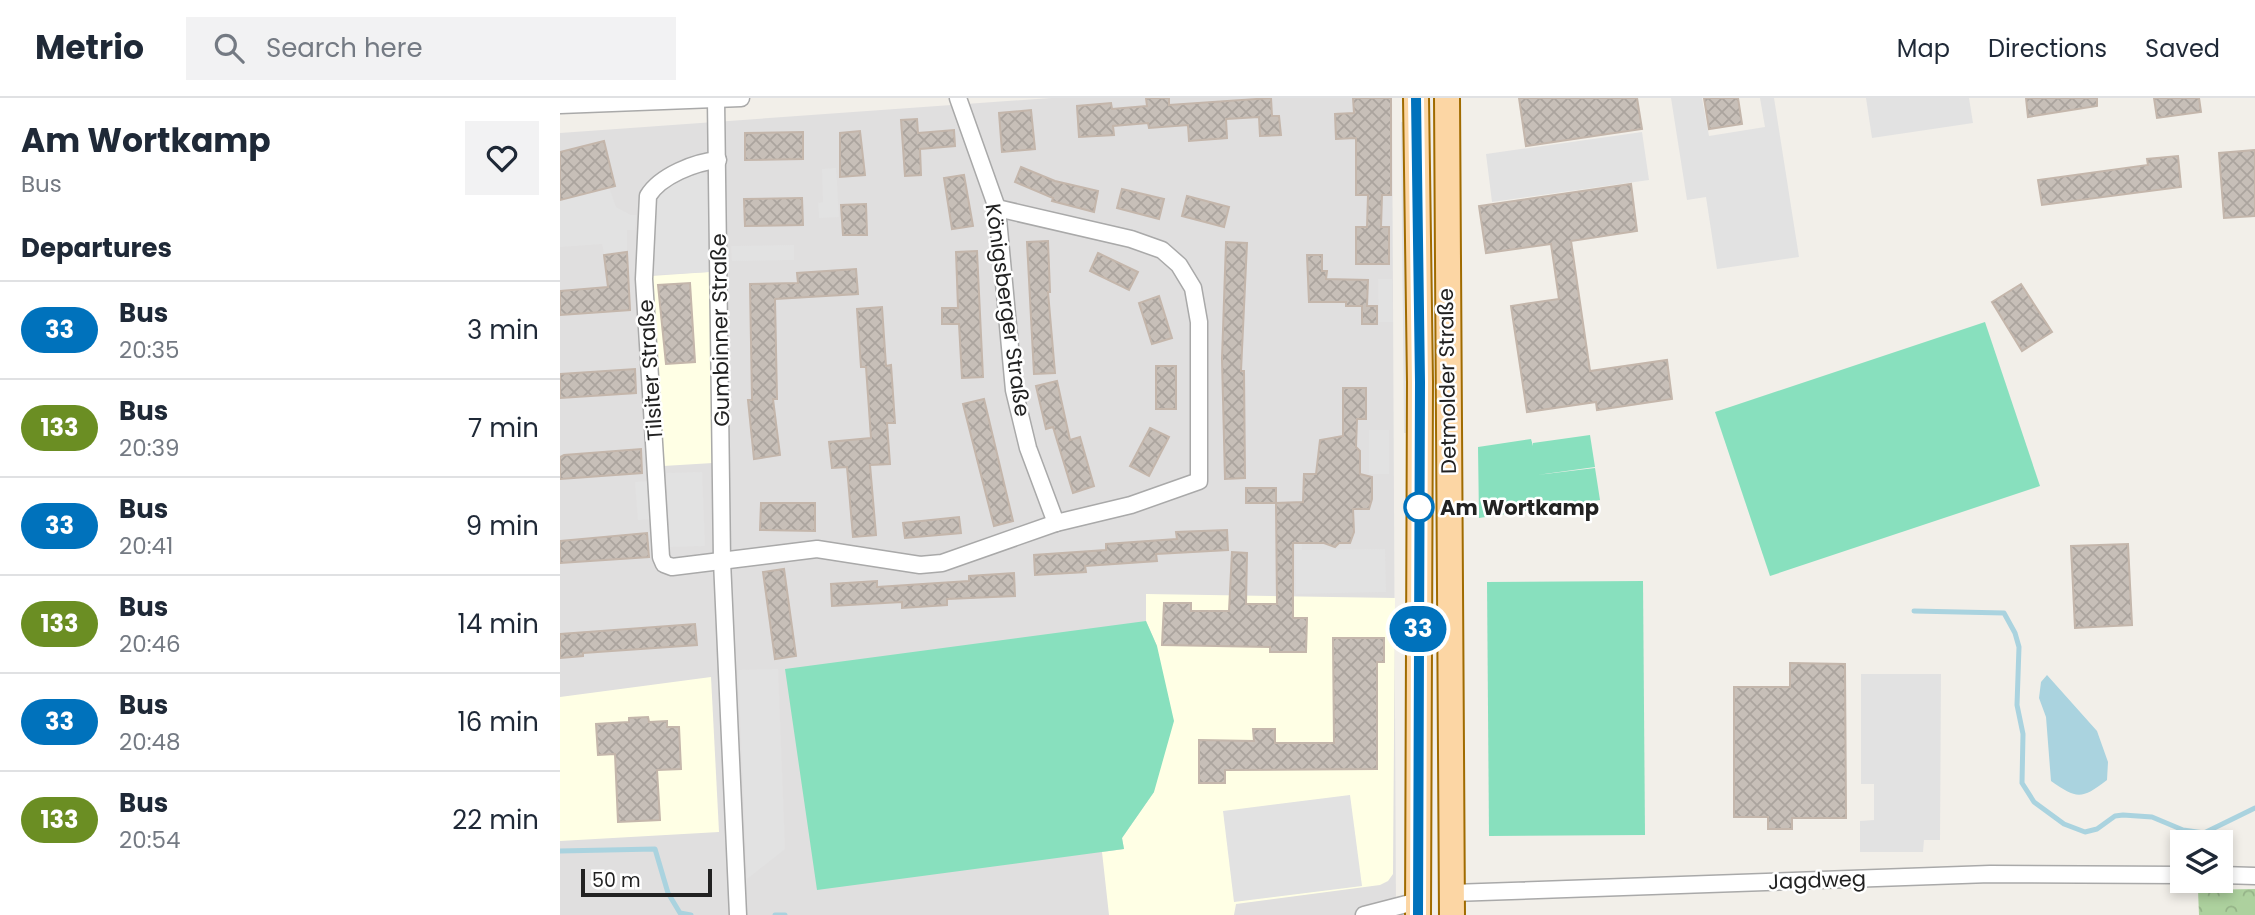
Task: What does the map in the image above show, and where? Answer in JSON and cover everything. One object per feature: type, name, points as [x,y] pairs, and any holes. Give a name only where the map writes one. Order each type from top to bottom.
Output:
[{"type":"main road","name":"Detmolder Straße","points":[[1416,98],[1420,382],[1418,908]]},
{"type":"main road","name":"Detmolder Straße","points":[[1447,98],[1452,904]]},
{"type":"main road","points":[[1418,908],[1452,904]]},
{"type":"street","points":[[560,105],[578,101],[741,98]]},
{"type":"street","name":"Königsberger Straße","points":[[958,98],[997,208],[1014,390],[1028,448],[1056,523]]},
{"type":"street","name":"Gumbinner Straße","points":[[716,100],[722,561],[738,915]]},
{"type":"street","name":"Tilsiter Straße","points":[[718,160],[703,161],[661,182],[648,195],[644,279],[661,557],[664,564],[672,568],[722,561]]},
{"type":"street","points":[[722,561],[817,549],[911,564],[942,563],[1056,523],[1131,505],[1199,481],[1199,322],[1193,288],[1179,265],[1162,250],[1131,239],[997,208]]},
{"type":"street","name":"Jagdweg","points":[[1452,904],[1990,874],[2170,875]]},
{"type":"street","points":[[2233,875],[2255,876]]},
{"type":"street","points":[[1364,915],[1418,908]]},
{"type":"shaded area","points":[[1051,98],[1392,98],[1396,915],[560,915],[560,133]]},
{"type":"shaded area","points":[[1671,98],[1702,98],[1709,136],[1765,127],[1760,98],[1774,98],[1799,257],[1717,269],[1706,197],[1687,200]]},
{"type":"shaded area","points":[[1866,98],[1969,98],[1973,123],[1872,138]]},
{"type":"shaded area","points":[[1401,122],[1407,122],[1412,433],[1404,433]]},
{"type":"shaded area","points":[[1642,132],[1649,180],[1492,202],[1486,154]]},
{"type":"shaded area","points":[[836,168],[839,217],[819,218],[818,203],[823,202],[822,169]]},
{"type":"shaded area","points":[[699,170],[708,175],[709,272],[651,275],[655,199],[665,186]]},
{"type":"shaded area","points":[[609,187],[616,207],[631,215],[637,215],[635,230],[627,230],[627,252],[604,255],[602,244],[560,247],[560,200]]},
{"type":"shaded area","points":[[794,245],[794,260],[732,261],[731,246]]},
{"type":"shaded area","points":[[709,272],[713,463],[663,466],[651,276]]},
{"type":"shaded area","points":[[1378,279],[1392,279],[1393,322],[1379,322]]},
{"type":"shaded area","points":[[1369,430],[1389,430],[1389,474],[1369,474]]},
{"type":"shaded area","points":[[702,472],[705,546],[670,547],[666,473]]},
{"type":"shaded area","points":[[649,481],[652,519],[638,520],[635,482]]},
{"type":"shaded area","points":[[1294,502],[1301,502],[1302,550],[1385,549],[1386,592],[1296,594]]},
{"type":"shaded area","points":[[1146,594],[1395,598],[1393,874],[1388,881],[1380,885],[1236,904],[1234,915],[1109,915],[1102,852],[1124,849],[1122,838],[1154,792],[1157,646],[1146,621]]},
{"type":"shaded area","points":[[778,669],[785,849],[747,879],[738,670]]},
{"type":"shaded area","points":[[1861,674],[1941,674],[1940,840],[1924,840],[1923,852],[1860,852],[1860,821],[1874,820],[1874,784],[1861,784]]},
{"type":"shaded area","points":[[711,677],[719,832],[560,841],[560,697]]},
{"type":"shaded area","points":[[1350,795],[1362,886],[1234,902],[1223,811]]},
{"type":"green space","points":[[1985,322],[2040,486],[1770,576],[1715,412]]},
{"type":"green space","points":[[1590,435],[1595,467],[1537,475],[1595,468],[1600,500],[1479,518],[1478,447],[1531,439],[1533,446],[1533,443]]},
{"type":"green space","points":[[1643,581],[1645,835],[1489,836],[1487,582]]},
{"type":"green space","points":[[1146,621],[1157,646],[1174,721],[1154,792],[1122,838],[1124,849],[817,890],[785,669]]},
{"type":"green space","points":[[2233,889],[2255,889],[2255,915],[2199,915],[2198,893],[2233,893]]},
{"type":"water","points":[[2047,675],[2097,731],[2108,762],[2107,780],[2085,794],[2073,794],[2051,781],[2046,717],[2039,698],[2041,682]]},
{"type":"building","points":[[1146,98],[1169,98],[1169,105],[1271,98],[1272,116],[1279,116],[1281,135],[1260,136],[1259,117],[1226,119],[1227,138],[1189,141],[1188,125],[1149,128],[1148,123],[1113,126],[1114,135],[1079,137],[1077,106],[1111,103],[1112,109],[1147,106]]},
{"type":"building","points":[[1353,98],[1391,98],[1391,195],[1382,195],[1381,227],[1389,227],[1389,264],[1356,264],[1356,227],[1367,227],[1368,195],[1356,195],[1356,138],[1336,139],[1335,114],[1354,113]]},
{"type":"building","points":[[1519,98],[1637,98],[1642,129],[1526,146]]},
{"type":"building","points":[[1704,98],[1738,98],[1742,124],[1709,129]]},
{"type":"building","points":[[2026,98],[2097,98],[2097,106],[2028,117]]},
{"type":"building","points":[[2154,98],[2199,98],[2201,112],[2157,118]]},
{"type":"building","points":[[1031,110],[1035,149],[1002,152],[999,113]]},
{"type":"building","points":[[917,119],[918,133],[954,130],[955,146],[920,149],[921,175],[905,176],[901,120]]},
{"type":"building","points":[[860,131],[865,175],[840,177],[840,133]]},
{"type":"building","points":[[803,132],[803,159],[745,160],[745,133]]},
{"type":"building","points":[[604,141],[615,186],[560,200],[560,152]]},
{"type":"building","points":[[2255,150],[2255,216],[2224,218],[2219,153]]},
{"type":"building","points":[[2178,156],[2181,187],[2042,205],[2038,180],[2148,165],[2147,159]]},
{"type":"building","points":[[1021,167],[1055,181],[1098,191],[1094,212],[1052,201],[1053,198],[1015,182]]},
{"type":"building","points":[[964,175],[973,226],[952,229],[944,178]]},
{"type":"building","points":[[1631,184],[1637,231],[1571,241],[1590,371],[1667,360],[1672,399],[1597,410],[1596,402],[1527,412],[1511,306],[1559,299],[1551,244],[1486,253],[1479,206]]},
{"type":"building","points":[[1122,189],[1164,199],[1159,219],[1117,208]]},
{"type":"building","points":[[1187,196],[1229,207],[1224,227],[1182,216]]},
{"type":"building","points":[[802,198],[803,225],[745,226],[744,199]]},
{"type":"building","points":[[866,204],[867,235],[843,235],[841,205]]},
{"type":"building","points":[[1048,241],[1048,292],[1055,373],[1034,374],[1027,242]]},
{"type":"building","points":[[1226,242],[1247,243],[1241,371],[1244,371],[1245,478],[1225,479],[1222,359]]},
{"type":"building","points":[[977,251],[983,377],[962,378],[959,324],[942,324],[942,308],[958,308],[956,252]]},
{"type":"building","points":[[627,252],[630,310],[560,315],[560,291],[608,287],[604,255]]},
{"type":"building","points":[[1098,253],[1138,272],[1129,290],[1090,271]]},
{"type":"building","points":[[1307,255],[1322,255],[1322,271],[1327,271],[1326,279],[1368,280],[1367,306],[1377,306],[1377,324],[1362,324],[1362,306],[1346,306],[1346,302],[1309,302]]},
{"type":"building","points":[[856,269],[858,294],[775,299],[777,399],[773,399],[780,455],[754,459],[748,400],[752,400],[750,284],[798,283],[797,273]]},
{"type":"building","points":[[690,283],[695,362],[666,364],[658,285]]},
{"type":"building","points":[[2021,284],[2052,332],[2022,351],[1992,302]]},
{"type":"building","points":[[1159,296],[1172,338],[1152,344],[1139,303]]},
{"type":"building","points":[[882,307],[886,366],[891,365],[895,423],[887,423],[890,464],[870,465],[876,535],[853,537],[847,467],[832,468],[829,442],[871,438],[866,367],[861,367],[857,309]]},
{"type":"building","points":[[1156,366],[1176,366],[1176,409],[1156,409]]},
{"type":"building","points":[[635,369],[636,393],[560,398],[560,374]]},
{"type":"building","points":[[1057,381],[1070,440],[1080,437],[1094,486],[1073,493],[1053,427],[1046,429],[1036,386]]},
{"type":"building","points":[[1343,388],[1366,388],[1366,419],[1357,419],[1356,447],[1360,451],[1360,474],[1372,477],[1372,499],[1369,509],[1353,509],[1354,532],[1350,543],[1339,543],[1335,547],[1324,543],[1293,543],[1293,618],[1307,618],[1306,652],[1270,652],[1270,647],[1162,645],[1164,603],[1191,603],[1191,611],[1229,611],[1232,552],[1247,553],[1246,604],[1277,604],[1276,503],[1303,502],[1304,474],[1316,474],[1320,440],[1343,436]]},
{"type":"building","points":[[984,399],[1013,521],[994,526],[963,404]]},
{"type":"building","points":[[1150,428],[1169,437],[1149,476],[1130,466]]},
{"type":"building","points":[[641,449],[642,473],[560,479],[560,457],[564,455]]},
{"type":"building","points":[[1246,488],[1276,488],[1276,503],[1246,503]]},
{"type":"building","points":[[761,503],[815,503],[815,531],[760,530]]},
{"type":"building","points":[[959,517],[961,533],[905,538],[903,523]]},
{"type":"building","points":[[1227,530],[1228,550],[1156,554],[1157,561],[1085,566],[1086,572],[1035,575],[1034,555],[1106,550],[1106,544],[1177,539],[1176,532]]},
{"type":"building","points":[[647,533],[649,557],[560,563],[560,541]]},
{"type":"building","points":[[2128,544],[2132,625],[2075,628],[2071,546]]},
{"type":"building","points":[[784,569],[796,656],[775,659],[763,572]]},
{"type":"building","points":[[1014,573],[1015,596],[947,599],[947,605],[902,608],[902,602],[832,606],[831,584],[877,581],[877,587],[969,581],[969,576]]},
{"type":"building","points":[[695,624],[697,645],[583,653],[583,656],[560,658],[560,634]]},
{"type":"building","points":[[1333,638],[1384,638],[1384,662],[1377,662],[1377,769],[1225,770],[1225,783],[1199,783],[1199,740],[1254,741],[1253,729],[1275,729],[1275,743],[1334,743]]},
{"type":"building","points":[[1790,663],[1845,664],[1846,818],[1792,818],[1792,829],[1768,829],[1768,817],[1734,817],[1734,687],[1790,687]]},
{"type":"building","points":[[648,717],[649,722],[667,721],[667,727],[679,727],[681,769],[657,770],[660,820],[618,822],[615,754],[598,755],[596,724],[629,722],[629,718]]},
{"type":"waterway","points":[[1914,611],[2004,613],[2019,647],[2017,705],[2023,734],[2022,783],[2034,802],[2064,824],[2085,832],[2097,829],[2115,816],[2123,815],[2152,817],[2183,830],[2204,833],[2255,808]]},
{"type":"waterway","points":[[560,851],[655,849],[668,893],[680,913],[691,915]]},
{"type":"waterway","points":[[775,915],[785,915]]},
{"type":"bus line","name":"33","points":[[1416,98],[1420,382],[1418,915]]},
{"type":"place","name":"Am Wortkamp","points":[[1419,507]]}]
